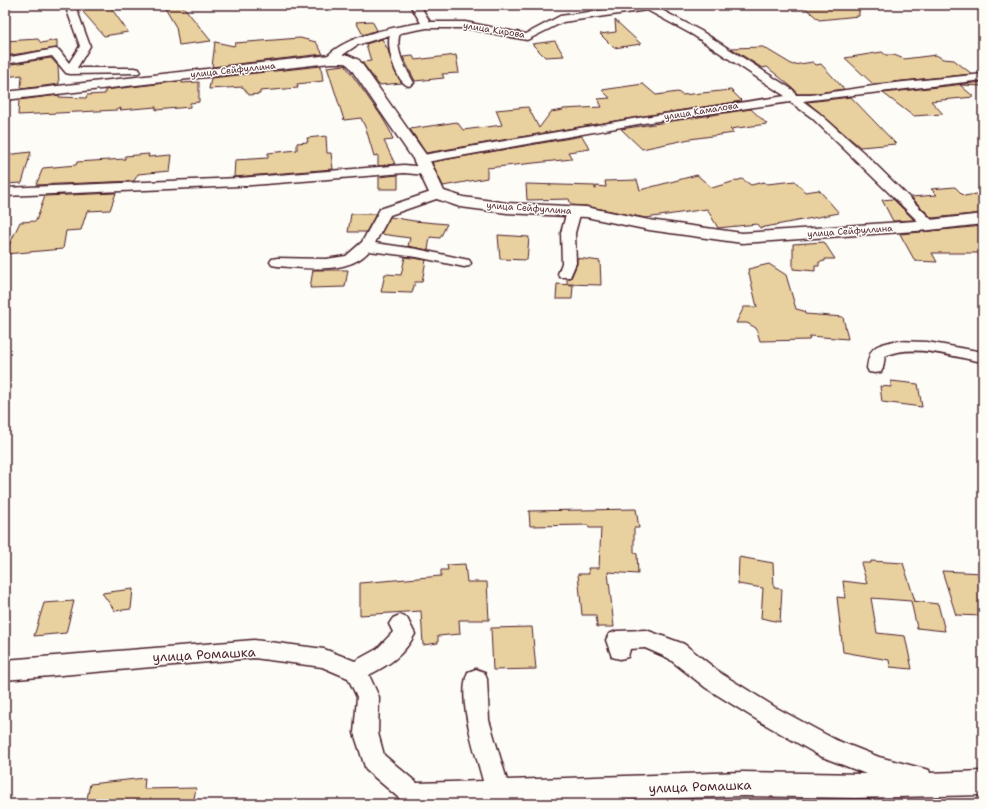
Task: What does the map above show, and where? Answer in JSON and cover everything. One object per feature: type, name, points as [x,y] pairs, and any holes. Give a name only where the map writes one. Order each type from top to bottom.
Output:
[{"type":"street","points":[[70,5],[85,46],[70,70]]},
{"type":"street","points":[[415,5],[427,25]]},
{"type":"street","points":[[652,6],[750,66],[788,92],[791,98],[810,110],[867,162],[930,225]]},
{"type":"street","name":"улица Кирова","points":[[330,59],[353,43],[373,36],[427,25],[465,25],[527,37],[560,19],[652,6]]},
{"type":"street","points":[[396,31],[393,36],[393,45],[397,62],[409,83]]},
{"type":"street","points":[[5,61],[55,52],[70,70],[135,71]]},
{"type":"street","name":"улица Сейфуллина","points":[[5,96],[330,59],[348,59],[354,63],[424,165],[437,194],[460,202],[506,208],[586,212],[649,225],[742,238],[930,225],[983,219]]},
{"type":"street","name":"улица Камалова","points":[[5,192],[240,182],[404,169],[424,165],[444,156],[644,120],[791,98],[811,98],[894,86],[983,77]]},
{"type":"street","points":[[277,262],[307,264],[349,260],[357,255],[374,235],[385,212],[437,194]]},
{"type":"street","points":[[565,274],[569,263],[568,233],[574,211]]},
{"type":"street","points":[[365,246],[417,253],[464,263]]},
{"type":"street","points":[[875,368],[877,353],[894,346],[927,347],[983,357]]},
{"type":"street","points":[[356,670],[385,656],[404,634],[400,624]]},
{"type":"street","points":[[620,650],[617,640],[646,639],[676,651],[714,681],[767,714],[828,748],[879,768],[940,783]]},
{"type":"street","name":"улица Ромашка","points":[[5,670],[254,649],[324,658],[356,670],[368,698],[366,733],[374,762],[413,795],[743,784],[855,786],[983,783]]},
{"type":"street","points":[[471,804],[498,792],[478,720],[476,679]]},
{"type":"building","points":[[77,5],[109,5],[128,32],[104,36]]},
{"type":"building","points":[[163,5],[182,5],[211,41],[179,45],[176,27]]},
{"type":"building","points":[[802,5],[859,5],[859,16],[819,20]]},
{"type":"building","points":[[615,20],[641,44],[614,48],[600,34],[616,32]]},
{"type":"building","points":[[372,21],[377,30],[363,35],[356,22]]},
{"type":"building","points":[[300,38],[316,42],[323,54],[212,67],[215,42],[234,46],[235,43]]},
{"type":"building","points":[[38,39],[41,43],[57,40],[57,48],[5,56],[5,41]]},
{"type":"building","points":[[382,39],[388,50],[395,72],[402,83],[379,85],[362,62],[371,61],[366,44]]},
{"type":"building","points":[[555,41],[564,56],[545,57],[532,44]]},
{"type":"building","points":[[763,47],[793,65],[813,62],[816,65],[821,64],[844,89],[811,94],[797,94],[794,89],[767,67],[762,68],[731,48]]},
{"type":"building","points":[[882,52],[886,55],[894,55],[904,59],[936,55],[943,59],[954,60],[972,74],[873,84],[845,58]]},
{"type":"building","points":[[456,55],[459,73],[442,74],[444,78],[415,81],[403,57],[413,56],[415,60]]},
{"type":"building","points":[[51,58],[58,66],[59,84],[21,89],[22,75],[5,77],[5,65]]},
{"type":"building","points":[[345,65],[382,117],[390,131],[393,140],[384,141],[395,164],[378,166],[378,155],[374,156],[361,118],[344,120],[327,67]]},
{"type":"building","points":[[321,66],[323,81],[297,84],[298,88],[260,91],[260,94],[249,95],[243,87],[209,89],[211,78]]},
{"type":"building","points":[[182,81],[182,83],[199,82],[199,102],[190,103],[190,107],[156,110],[156,107],[120,110],[121,108],[117,110],[18,115],[19,100],[59,95],[59,97],[86,98],[87,95],[105,94],[105,90]]},
{"type":"building","points":[[983,82],[983,86],[960,85],[974,97],[931,101],[943,114],[913,116],[883,93]]},
{"type":"building","points":[[643,84],[656,95],[678,92],[682,95],[731,90],[742,101],[426,153],[410,129],[457,122],[463,130],[502,125],[496,110],[528,107],[539,128],[551,112],[563,109],[602,107],[598,99],[610,98],[602,90]]},
{"type":"building","points":[[851,97],[896,144],[860,147],[807,102]]},
{"type":"building","points":[[751,109],[767,124],[730,129],[734,133],[690,139],[642,149],[621,129]]},
{"type":"building","points":[[326,136],[327,153],[331,153],[333,169],[234,177],[235,160],[268,158],[268,153],[297,150],[297,143],[308,142],[307,138]]},
{"type":"building","points":[[582,136],[590,149],[568,152],[572,159],[487,168],[487,178],[443,186],[432,162]]},
{"type":"building","points":[[31,152],[22,183],[5,184],[5,155]]},
{"type":"building","points":[[149,154],[148,157],[171,155],[169,171],[138,174],[134,181],[36,185],[43,168],[76,165],[77,162],[125,159],[125,156]]},
{"type":"building","points":[[398,175],[398,189],[379,189],[379,177]]},
{"type":"building","points":[[697,175],[712,188],[742,179],[751,185],[764,182],[767,184],[795,181],[805,192],[819,190],[839,213],[760,228],[757,224],[718,228],[707,209],[646,218],[586,206],[571,205],[569,199],[527,200],[526,184],[595,186],[596,189],[596,186],[606,187],[605,181],[637,180],[640,190]]},
{"type":"building","points":[[955,187],[964,196],[983,193],[983,213],[932,218],[911,197],[937,195],[931,189]]},
{"type":"building","points":[[116,193],[110,210],[87,211],[81,230],[66,231],[63,249],[5,254],[20,222],[36,221],[45,196]]},
{"type":"building","points":[[893,199],[914,220],[893,221],[882,200]]},
{"type":"building","points":[[351,214],[376,214],[366,232],[348,232]]},
{"type":"building","points":[[390,217],[447,224],[440,238],[430,237],[428,250],[408,246],[410,238],[381,234]]},
{"type":"building","points":[[983,226],[983,253],[932,253],[937,262],[915,261],[900,234]]},
{"type":"building","points":[[498,235],[529,237],[527,260],[500,259]]},
{"type":"building","points":[[824,242],[835,259],[825,259],[825,261],[819,262],[819,266],[815,266],[815,271],[793,269],[793,244]]},
{"type":"building","points":[[405,257],[426,260],[422,282],[415,282],[412,293],[381,292],[385,274],[401,275]]},
{"type":"building","points":[[577,258],[600,261],[601,285],[567,284],[567,278],[571,278],[577,264]]},
{"type":"building","points":[[769,264],[786,275],[796,309],[804,311],[805,314],[843,317],[848,339],[810,336],[809,340],[760,341],[756,328],[747,323],[736,323],[744,307],[757,307],[748,269]]},
{"type":"building","points":[[313,270],[348,270],[345,287],[310,288]]},
{"type":"building","points":[[557,284],[573,285],[572,299],[556,299]]},
{"type":"building","points":[[891,381],[918,384],[922,407],[882,402],[880,386],[891,387]]},
{"type":"building","points":[[636,509],[639,528],[634,528],[634,552],[637,554],[638,574],[608,572],[614,627],[597,627],[596,615],[582,615],[578,574],[589,574],[588,568],[599,568],[601,528],[589,528],[588,525],[530,526],[529,511]]},
{"type":"building","points":[[739,557],[773,563],[774,588],[782,589],[780,622],[761,618],[763,588],[738,584]]},
{"type":"building","points":[[871,561],[903,563],[915,601],[913,601],[938,604],[945,631],[917,628],[911,601],[871,598],[877,633],[905,636],[912,669],[890,667],[889,660],[843,652],[837,597],[845,598],[843,581],[867,584],[861,563],[871,563]]},
{"type":"building","points":[[465,564],[467,582],[487,582],[489,620],[459,620],[460,634],[438,636],[438,643],[423,645],[421,611],[360,615],[360,583],[441,576],[441,570],[448,570],[447,565]]},
{"type":"building","points":[[942,571],[983,573],[983,616],[956,615]]},
{"type":"building","points":[[133,589],[131,609],[115,611],[102,593]]},
{"type":"building","points":[[74,601],[66,633],[34,636],[44,603]]},
{"type":"building","points":[[532,627],[536,669],[493,670],[491,628]]},
{"type":"building","points":[[145,778],[144,789],[196,788],[193,804],[86,804],[90,784]]}]
